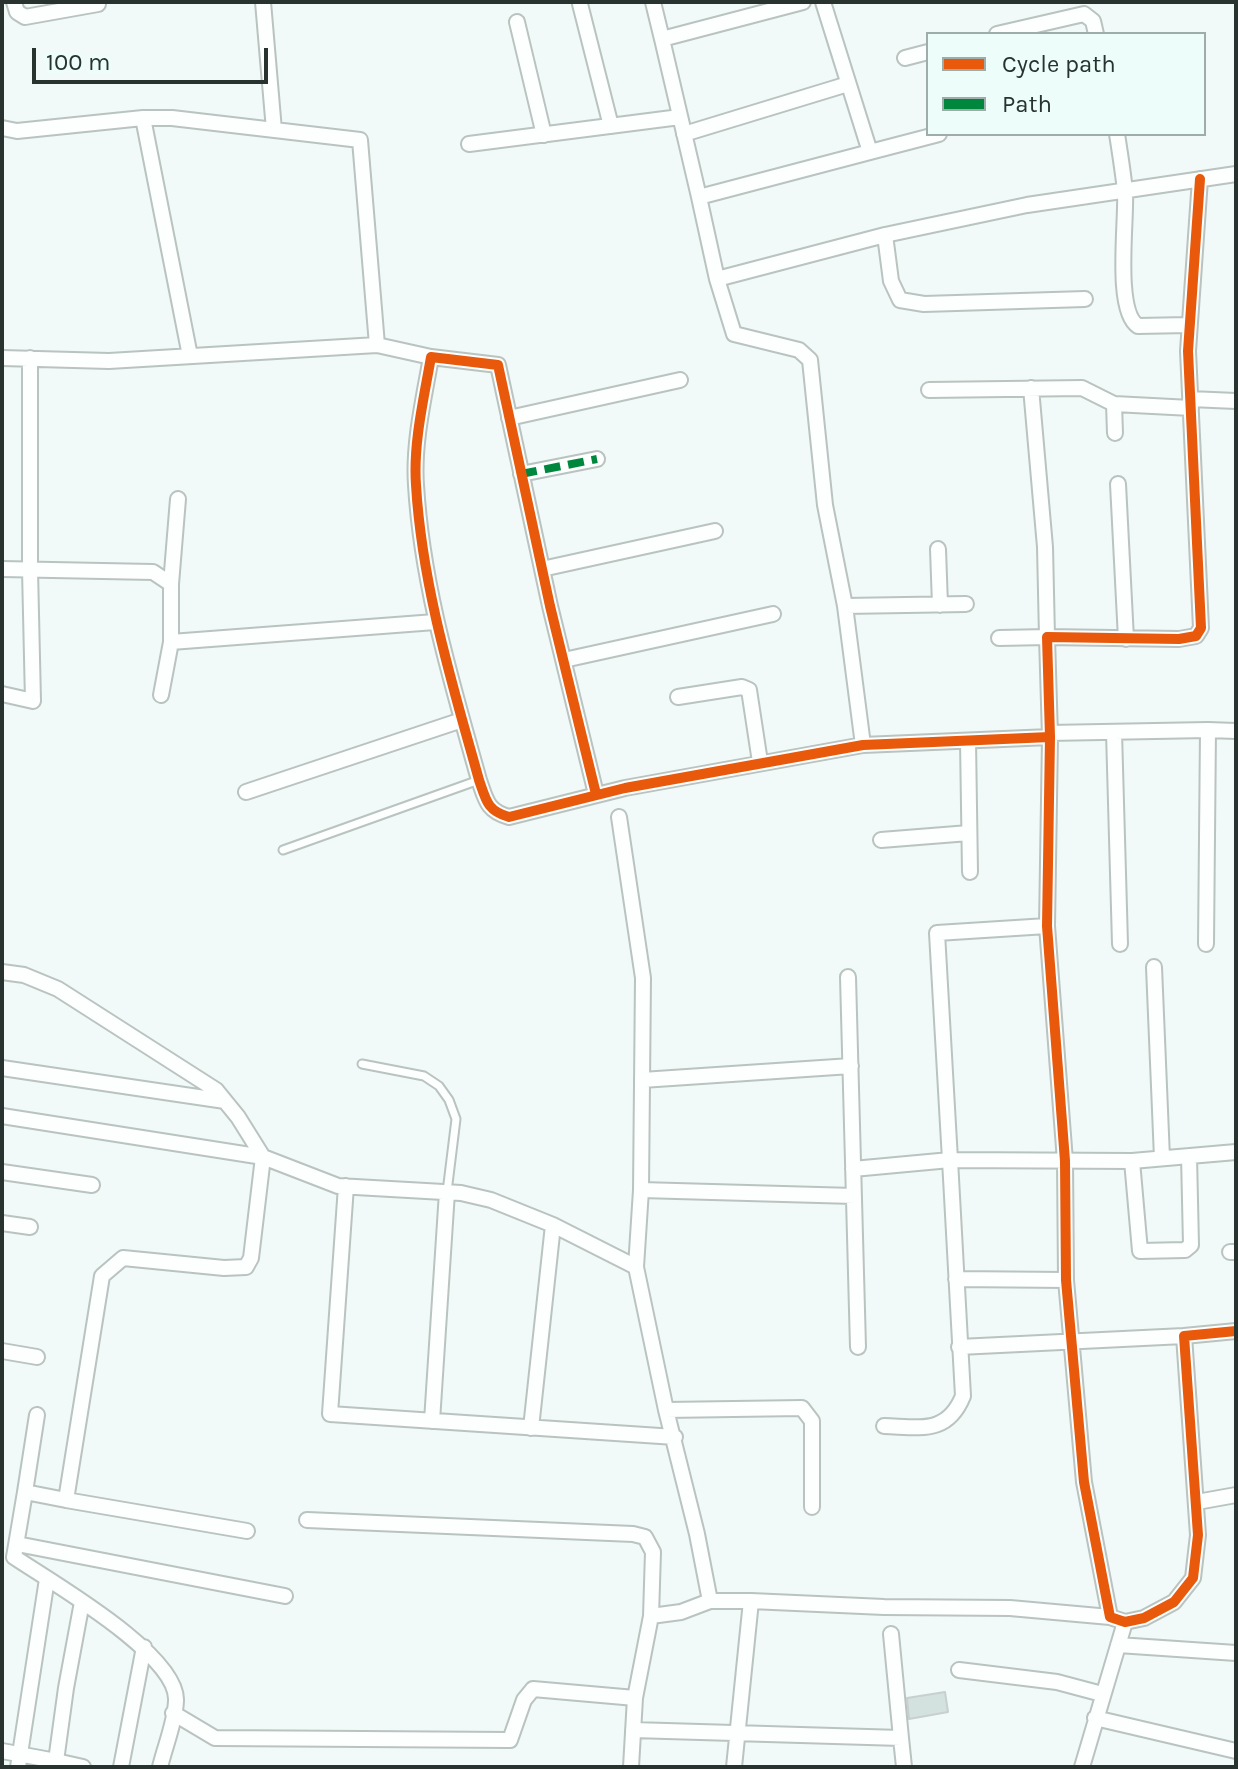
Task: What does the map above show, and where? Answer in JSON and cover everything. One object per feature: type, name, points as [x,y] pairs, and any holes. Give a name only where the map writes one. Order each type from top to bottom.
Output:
[{"type":"street","points":[[14,2],[17,12],[25,17],[98,4]]},
{"type":"street","points":[[263,2],[274,130]]},
{"type":"street","points":[[653,2],[717,279],[734,334],[799,350],[810,360],[825,505],[845,606],[863,745]]},
{"type":"street","points":[[662,39],[803,2]]},
{"type":"street","points":[[823,2],[870,152]]},
{"type":"street","points":[[580,4],[611,126]]},
{"type":"street","points":[[1006,32],[1084,14],[1093,21],[1096,32]]},
{"type":"street","points":[[517,22],[544,135]]},
{"type":"street","points":[[905,58],[926,53]]},
{"type":"street","points":[[684,134],[848,84]]},
{"type":"street","points":[[469,144],[680,117]]},
{"type":"street","points":[[143,118],[190,356]]},
{"type":"street","points":[[2,128],[17,131],[143,118],[172,118],[360,140],[377,345]]},
{"type":"street","points":[[699,197],[931,136]]},
{"type":"street","points":[[1117,136],[1125,192],[1125,296],[1132,322],[1146,327],[1188,325]]},
{"type":"street","points":[[717,279],[885,235],[1027,205],[1236,174]]},
{"type":"street","points":[[999,638],[1179,639],[1196,636],[1201,628],[1188,325],[1200,179]]},
{"type":"street","points":[[885,235],[891,281],[900,300],[924,304],[1085,299]]},
{"type":"street","points":[[2,358],[109,361],[377,345],[431,357],[498,365],[542,569],[596,794]]},
{"type":"street","points":[[431,357],[415,483],[435,622],[479,780],[486,801],[495,813],[509,817],[596,794],[863,745],[1114,732],[1236,731]]},
{"type":"street","points":[[2,694],[33,701],[30,358]]},
{"type":"street","points":[[509,418],[680,380]]},
{"type":"street","points":[[1031,388],[1045,547],[1050,735],[1047,926],[1065,1161],[1066,1280],[1074,1341],[1084,1482],[1118,1619],[1118,1645],[1082,1767]]},
{"type":"street","points":[[929,390],[1082,388],[1114,404],[1236,401]]},
{"type":"street","points":[[1114,404],[1115,433]]},
{"type":"street","points":[[521,474],[597,459]]},
{"type":"street","points":[[1118,484],[1126,639]]},
{"type":"street","points":[[161,695],[171,642],[171,584],[178,499]]},
{"type":"street","points":[[542,569],[715,531]]},
{"type":"street","points":[[938,549],[940,605]]},
{"type":"street","points":[[2,569],[153,572],[171,584]]},
{"type":"street","points":[[845,606],[966,604]]},
{"type":"street","points":[[564,660],[773,614]]},
{"type":"street","points":[[171,642],[435,622]]},
{"type":"street","points":[[678,697],[742,687],[749,690],[760,762]]},
{"type":"street","points":[[246,792],[462,720]]},
{"type":"street","points":[[1206,944],[1208,730]]},
{"type":"street","points":[[1114,732],[1120,944]]},
{"type":"street","points":[[968,741],[970,872]]},
{"type":"street","points":[[619,817],[643,978],[641,1190],[636,1267],[710,1601]]},
{"type":"street","points":[[881,840],[969,833]]},
{"type":"street","points":[[884,1426],[935,1426],[946,1422],[957,1411],[963,1396],[937,933],[1047,926]]},
{"type":"street","points":[[1154,967],[1162,1158]]},
{"type":"street","points":[[2,972],[24,975],[58,989],[216,1090],[238,1117],[263,1157],[251,1258],[246,1267],[224,1268],[123,1258],[102,1276],[66,1500]]},
{"type":"street","points":[[848,977],[858,1347]]},
{"type":"street","points":[[642,1080],[851,1066]]},
{"type":"street","points":[[2,1068],[225,1101]]},
{"type":"street","points":[[2,1116],[263,1157],[338,1186],[447,1192],[491,1200],[553,1225],[636,1267]]},
{"type":"street","points":[[853,1169],[950,1160],[1132,1161],[1236,1152]]},
{"type":"street","points":[[1132,1161],[1138,1249],[1143,1252],[1185,1250],[1192,1243],[1189,1156]]},
{"type":"street","points":[[2,1172],[92,1185]]},
{"type":"street","points":[[346,1186],[330,1414],[675,1437]]},
{"type":"street","points":[[641,1190],[854,1196]]},
{"type":"street","points":[[432,1421],[447,1192]]},
{"type":"street","points":[[2,1223],[30,1227]]},
{"type":"street","points":[[531,1428],[553,1225]]},
{"type":"street","points":[[956,1279],[1066,1280]]},
{"type":"street","points":[[959,1347],[1236,1331]]},
{"type":"street","points":[[651,1616],[681,1612],[710,1601],[751,1601],[884,1607],[1010,1608],[1118,1619],[1144,1618],[1174,1602],[1193,1578],[1198,1535],[1197,1502],[1184,1336]]},
{"type":"street","points":[[2,1351],[37,1357]]},
{"type":"street","points":[[666,1410],[802,1408],[812,1421],[812,1507]]},
{"type":"street","points":[[11,1550],[25,1492],[37,1415]]},
{"type":"street","points":[[25,1492],[247,1531]]},
{"type":"street","points":[[1197,1502],[1236,1495]]},
{"type":"street","points":[[307,1520],[645,1537],[653,1552],[651,1616],[635,1698],[631,1767]]},
{"type":"street","points":[[11,1550],[144,1647],[167,1673],[177,1699],[160,1767]]},
{"type":"street","points":[[11,1550],[285,1596]]},
{"type":"street","points":[[19,1761],[47,1579]]},
{"type":"street","points":[[734,1767],[751,1601]]},
{"type":"street","points":[[55,1764],[82,1602]]},
{"type":"street","points":[[891,1634],[904,1767]]},
{"type":"street","points":[[1118,1645],[1236,1653]]},
{"type":"street","points":[[121,1767],[144,1647]]},
{"type":"street","points":[[959,1670],[1057,1682],[1102,1694]]},
{"type":"street","points":[[173,1713],[215,1738],[510,1740],[524,1700],[533,1689],[635,1698]]},
{"type":"street","points":[[1095,1718],[1236,1751]]},
{"type":"street","points":[[633,1730],[901,1738]]},
{"type":"street","points":[[2,1751],[19,1761],[83,1767]]},
{"type":"lane","points":[[283,850],[479,780]]},
{"type":"lane","points":[[362,1064],[424,1076],[439,1086],[449,1100],[456,1119],[447,1192]]},
{"type":"building","points":[[945,1692],[948,1712],[909,1719],[907,1698]]},
{"type":"marked path","points":[[521,474],[597,459]]},
{"type":"cycle path","points":[[1200,179],[1188,351],[1201,628],[1196,636],[1179,639],[1047,637],[1050,737],[1047,926],[1065,1161],[1066,1280],[1084,1482],[1110,1617],[1125,1622],[1144,1618],[1174,1602],[1193,1578],[1198,1535],[1184,1336],[1236,1331]]},
{"type":"cycle path","points":[[596,794],[550,606],[498,365],[431,357],[416,453],[419,523],[431,597],[459,707],[479,780],[488,804],[496,812],[509,817],[625,788],[863,745],[1050,737]]}]
